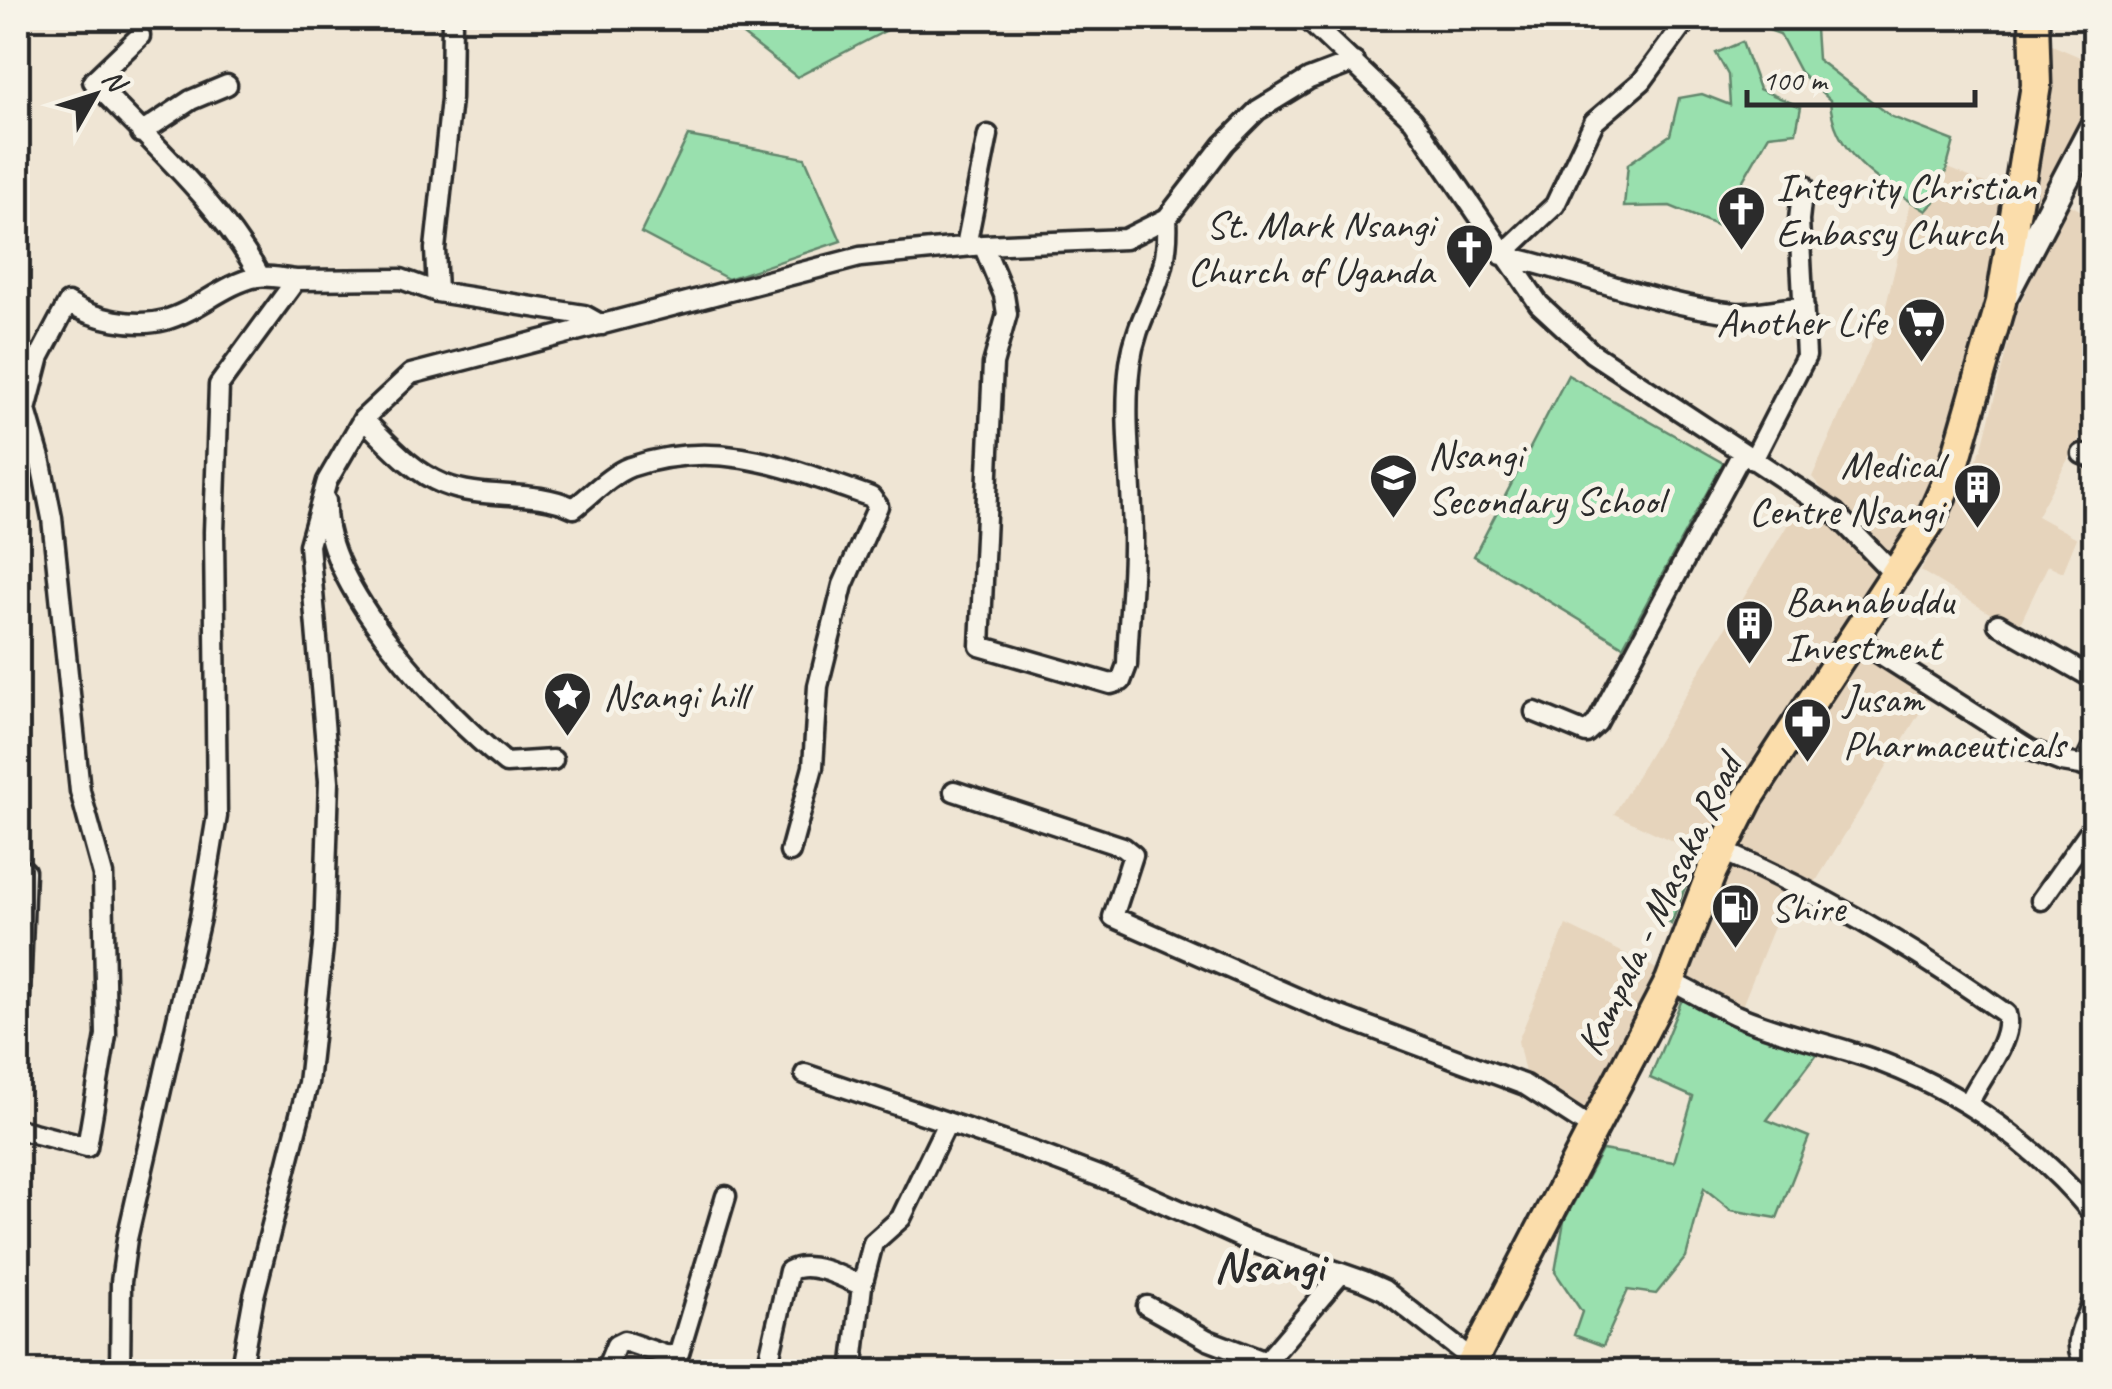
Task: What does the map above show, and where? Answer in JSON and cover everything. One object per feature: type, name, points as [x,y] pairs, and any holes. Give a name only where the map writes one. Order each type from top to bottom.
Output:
[{"type":"main road","name":"Kampala - Masaka Road","points":[[1470,1366],[1670,981],[1748,799],[1930,521],[1953,470],[2001,302],[2036,86],[2034,18]]},
{"type":"main road","points":[[2001,302],[2094,125]]},
{"type":"street","points":[[437,292],[435,250],[452,99],[452,18]]},
{"type":"street","points":[[1306,18],[1431,142],[1502,256],[1540,304],[1592,353],[1835,513],[1894,574]]},
{"type":"street","points":[[1502,256],[1554,205],[1594,122],[1642,81],[1688,18]]},
{"type":"street","points":[[140,36],[92,81],[199,190],[242,243],[260,276]]},
{"type":"street","points":[[240,1372],[254,1296],[288,1172],[315,1042],[330,841],[309,545],[327,481],[363,420],[411,374],[860,258],[975,245],[1124,238],[1167,218],[1224,144],[1258,110],[1309,79],[1354,62]]},
{"type":"street","points":[[141,133],[191,100],[227,85]]},
{"type":"street","points":[[988,135],[975,245],[1004,295],[1007,314],[993,364],[980,646],[1111,684],[1120,681],[1127,665],[1134,548],[1129,370],[1134,337],[1160,286],[1169,253],[1167,218]]},
{"type":"street","points":[[1535,712],[1586,732],[1597,723],[1806,356],[1799,220],[1803,184]]},
{"type":"street","points":[[1502,256],[1544,264],[1617,289],[1732,313],[1804,307]]},
{"type":"street","points":[[18,1129],[86,1147],[106,1035],[103,875],[80,791],[52,518],[26,410],[40,356],[68,302],[93,316],[120,321],[166,320],[230,286],[260,276],[296,280],[402,279],[437,292],[584,315],[602,325]]},
{"type":"street","points":[[120,1372],[121,1282],[127,1239],[200,918],[217,816],[214,532],[219,386],[296,280]]},
{"type":"street","points":[[363,420],[411,465],[443,484],[485,493],[550,496],[574,508],[628,468],[685,457],[749,455],[871,497],[878,506],[843,586],[818,686],[814,767],[790,852]]},
{"type":"street","points":[[18,453],[40,458]]},
{"type":"street","points":[[327,481],[325,516],[335,550],[354,591],[389,638],[403,665],[506,763],[553,760]]},
{"type":"street","points":[[1998,624],[2094,680]]},
{"type":"street","points":[[1854,638],[2031,750],[2089,766],[2094,744]]},
{"type":"street","points":[[954,791],[1123,847],[1133,856],[1113,917],[1324,1010],[1526,1086],[1594,1129]]},
{"type":"street","points":[[2041,900],[2094,824]]},
{"type":"street","points":[[1723,851],[1852,912],[2006,1014],[2008,1023],[2000,1045],[1969,1102]]},
{"type":"street","points":[[18,1046],[25,872]]},
{"type":"street","points":[[1670,981],[1742,1018],[1867,1058],[1969,1102],[2061,1177],[2094,1215]]},
{"type":"street","points":[[806,1074],[1130,1188],[1384,1290],[1470,1366]]},
{"type":"street","points":[[852,1372],[862,1286],[873,1243],[895,1228],[947,1123]]},
{"type":"street","points":[[605,1372],[616,1346],[624,1342],[668,1356],[679,1353],[726,1196]]},
{"type":"street","points":[[766,1372],[789,1271],[798,1266],[814,1268],[862,1286]]},
{"type":"street","points":[[1148,1306],[1208,1340],[1266,1362],[1340,1275]]},
{"type":"street","points":[[2090,1372],[2080,1358],[2076,1340],[2094,1299]]},
{"type":"shaded area","points":[[2052,45],[2094,63],[2094,118],[2027,235]]},
{"type":"shaded area","points":[[1947,168],[2007,192],[1963,421],[1923,512],[1888,565],[1812,477],[1883,318],[1911,202],[1929,208],[1939,196]]},
{"type":"shaded area","points":[[2067,203],[2094,218],[2094,370],[2079,439],[2037,516],[2077,538],[2063,572],[2048,565],[2017,630],[1921,571],[1982,448],[2016,312]]},
{"type":"shaded area","points":[[1803,499],[1866,554],[1878,572],[1744,774],[1709,858],[1614,814]]},
{"type":"shaded area","points":[[1862,649],[1930,696],[1810,891],[1791,885],[1740,1011],[1726,1009],[1679,975],[1712,897],[1792,744]]},
{"type":"shaded area","points":[[1566,925],[1661,971],[1586,1117],[1525,1073],[1518,1041]]},
{"type":"green space","points":[[721,18],[910,18],[797,77]]},
{"type":"green space","points":[[1762,18],[1779,18],[1815,29],[1817,59],[1892,117],[1954,141],[1939,196],[1926,211],[1878,179],[1850,153],[1833,120],[1830,100],[1800,72],[1780,34],[1760,27]]},
{"type":"green space","points":[[1742,42],[1759,89],[1801,107],[1796,132],[1769,135],[1731,201],[1726,229],[1670,206],[1624,207],[1628,164],[1670,135],[1679,98],[1702,94],[1730,105],[1728,75],[1716,53]]},
{"type":"green space","points":[[688,136],[805,158],[841,241],[728,279],[641,233]]},
{"type":"green space","points":[[1568,375],[1723,463],[1623,646],[1474,556]]},
{"type":"green space","points":[[1668,884],[1686,885],[1671,924],[1656,912]]},
{"type":"green space","points":[[1685,992],[1773,1025],[1816,1055],[1767,1120],[1809,1137],[1777,1218],[1731,1210],[1704,1188],[1686,1257],[1656,1294],[1628,1290],[1603,1346],[1574,1335],[1582,1312],[1555,1272],[1564,1221],[1602,1150],[1674,1162],[1693,1097],[1650,1078]]},
{"type":"place","name":"Integrity Christian Embassy Church","points":[[1741,252]]},
{"type":"place","name":"St. Mark Nsangi Church of Uganda","points":[[1469,290]]},
{"type":"place","name":"Another Life","points":[[1921,364]]},
{"type":"place","name":"Nsangi Secondary School","points":[[1393,520]]},
{"type":"place","name":"Medical Centre Nsangi","points":[[1978,530]]},
{"type":"place","name":"Bannabuddu Investment","points":[[1750,666]]},
{"type":"place","name":"Nsangi hill","points":[[568,738]]},
{"type":"place","name":"Jusam Pharmaceuticals","points":[[1808,764]]},
{"type":"place","name":"Shire","points":[[1736,950]]},
{"type":"district","name":"Nsangi","points":[[1269,1266]]}]
